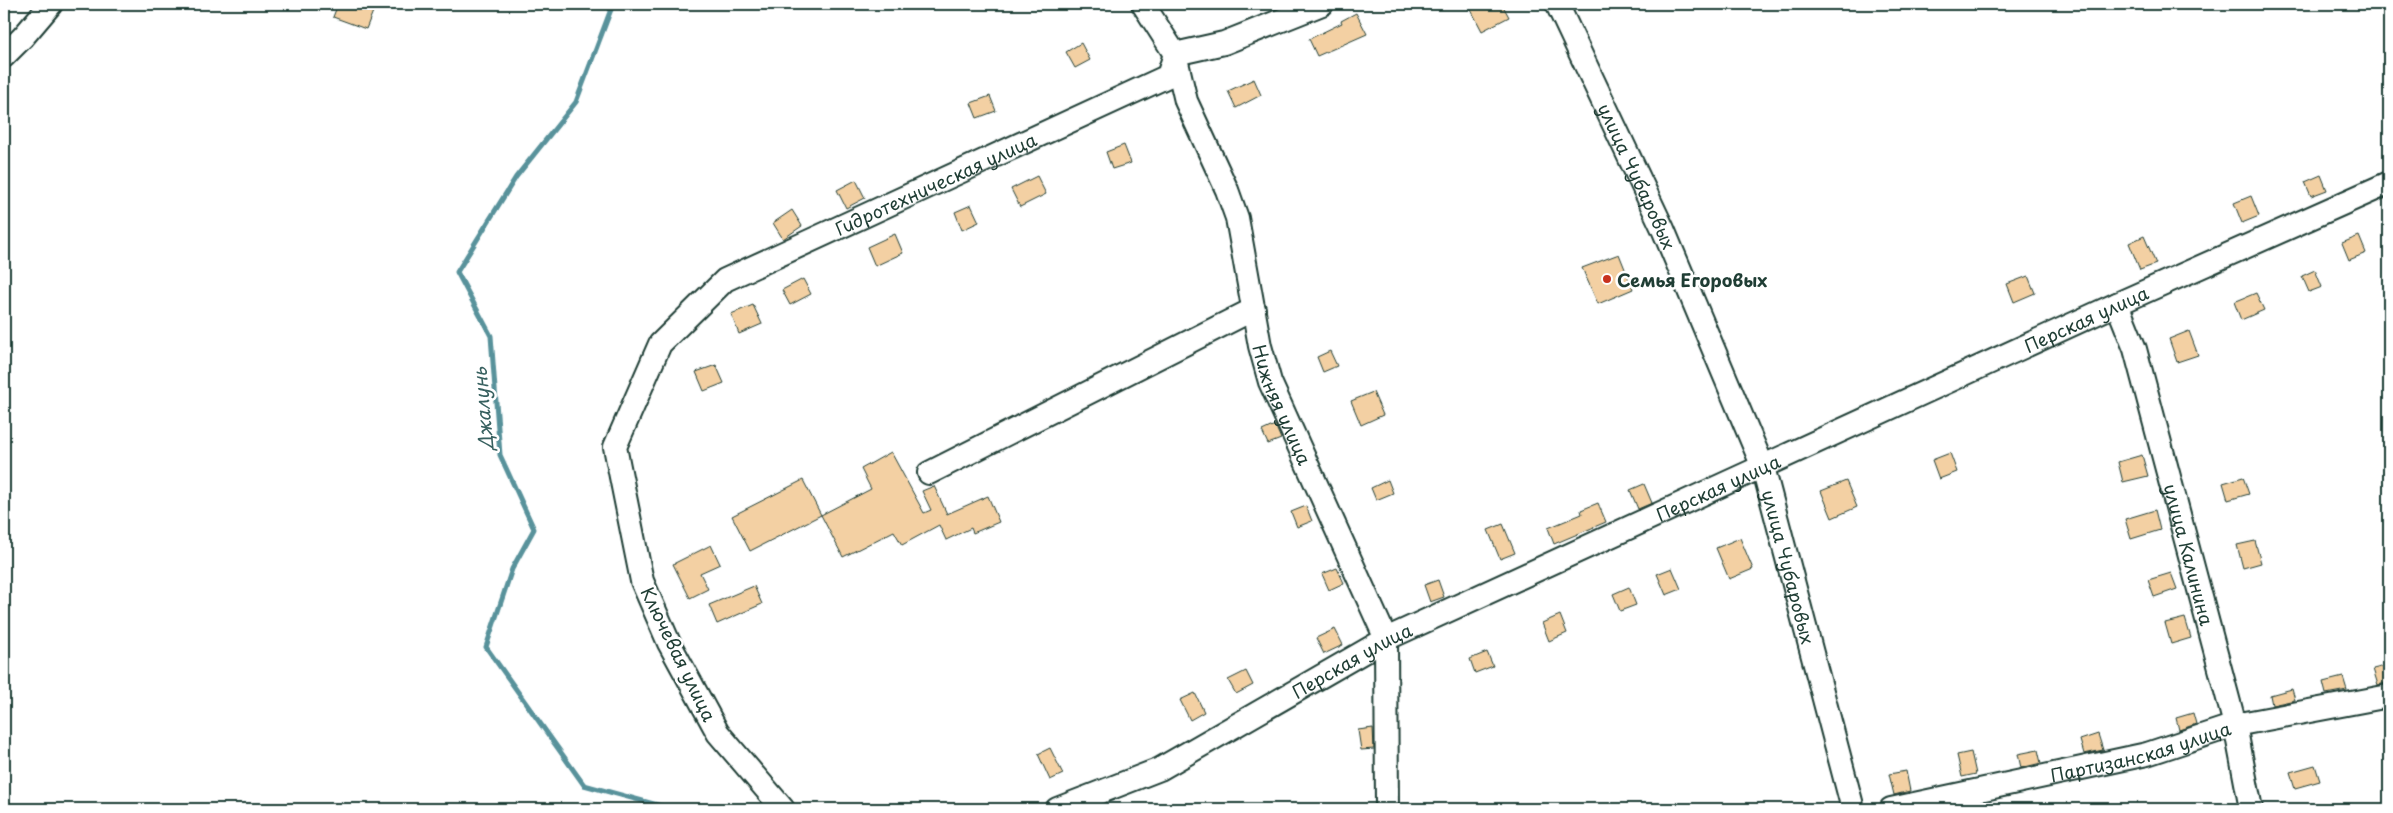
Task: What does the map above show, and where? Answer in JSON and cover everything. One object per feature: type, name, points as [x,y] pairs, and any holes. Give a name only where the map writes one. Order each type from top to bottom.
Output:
[{"type":"street","points":[[4,56],[51,4]]},
{"type":"street","name":"Нижняя улица","points":[[1143,4],[1175,54],[1186,101],[1228,190],[1237,218],[1260,346],[1270,382],[1386,639],[1387,809]]},
{"type":"street","points":[[1175,54],[1224,43],[1322,4]]},
{"type":"street","name":"улица Чубаровых","points":[[1557,4],[1663,230],[1764,467],[1853,809]]},
{"type":"street","name":"Гидротехническая улица","points":[[615,447],[660,344],[725,280],[1168,76],[1175,54]]},
{"type":"street","name":"Перская улица","points":[[1057,809],[1160,769],[1386,639],[2117,304],[2389,183]]},
{"type":"street","name":"улица Калинина","points":[[2117,304],[2135,349],[2235,726],[2251,809]]},
{"type":"street","points":[[929,473],[1254,309]]},
{"type":"street","name":"Ключевая улица","points":[[615,447],[642,581],[669,643],[718,733],[783,809]]},
{"type":"street","name":"Партизанская улица","points":[[1891,809],[2147,754],[2235,726],[2389,696]]},
{"type":"building","points":[[338,4],[359,4],[374,9],[366,29],[333,17]]},
{"type":"building","points":[[1468,4],[1502,4],[1509,17],[1482,31]]},
{"type":"building","points":[[1356,13],[1367,34],[1317,56],[1309,39],[1342,23],[1341,21]]},
{"type":"building","points":[[1081,43],[1090,60],[1075,68],[1066,52]]},
{"type":"building","points":[[1254,79],[1261,95],[1236,108],[1228,91]]},
{"type":"building","points":[[990,96],[996,111],[977,118],[971,103]]},
{"type":"building","points":[[1124,145],[1131,163],[1112,169],[1106,152]]},
{"type":"building","points":[[2321,175],[2327,190],[2311,196],[2305,182]]},
{"type":"building","points":[[1037,176],[1046,194],[1020,207],[1011,189]]},
{"type":"building","points":[[856,180],[865,198],[846,208],[837,190]]},
{"type":"building","points":[[2251,196],[2259,216],[2242,223],[2234,203]]},
{"type":"building","points":[[971,205],[979,222],[962,230],[955,212]]},
{"type":"building","points":[[792,210],[802,226],[783,239],[773,223]]},
{"type":"building","points":[[895,234],[903,253],[875,266],[867,247]]},
{"type":"building","points":[[2144,236],[2156,264],[2140,270],[2129,243]]},
{"type":"building","points":[[2359,236],[2366,253],[2349,260],[2342,243]]},
{"type":"building","name":"Семья Егоровых","points":[[1619,254],[1633,289],[1598,304],[1582,268]]},
{"type":"building","points":[[2315,270],[2322,287],[2309,292],[2302,276]]},
{"type":"building","points":[[2028,276],[2035,293],[2014,302],[2007,284]]},
{"type":"building","points":[[803,279],[811,294],[790,305],[782,290]]},
{"type":"building","points":[[2256,293],[2264,310],[2241,320],[2234,302]]},
{"type":"building","points":[[753,305],[762,324],[739,334],[731,314]]},
{"type":"building","points":[[2189,331],[2198,355],[2177,362],[2169,339]]},
{"type":"building","points":[[1330,351],[1337,366],[1323,372],[1317,357]]},
{"type":"building","points":[[716,365],[724,383],[704,391],[696,372]]},
{"type":"building","points":[[1373,392],[1383,415],[1361,425],[1351,401]]},
{"type":"building","points":[[1275,425],[1281,439],[1268,444],[1262,431]]},
{"type":"building","points":[[891,452],[924,513],[931,510],[922,491],[934,486],[947,514],[988,496],[999,522],[973,533],[971,528],[946,540],[939,525],[902,545],[894,531],[843,557],[821,515],[871,489],[861,469]]},
{"type":"building","points":[[1950,453],[1957,472],[1939,479],[1932,460]]},
{"type":"building","points":[[2142,455],[2148,476],[2123,482],[2118,462]]},
{"type":"building","points":[[2243,477],[2249,494],[2228,500],[2223,483]]},
{"type":"building","points":[[803,480],[821,515],[750,551],[732,516]]},
{"type":"building","points":[[1388,480],[1393,493],[1376,500],[1371,488]]},
{"type":"building","points":[[1846,481],[1857,507],[1832,518],[1821,491]]},
{"type":"building","points":[[1644,484],[1652,503],[1638,509],[1630,490]]},
{"type":"building","points":[[1598,503],[1606,522],[1554,544],[1548,528],[1582,514],[1581,510]]},
{"type":"building","points":[[1306,506],[1312,521],[1297,527],[1291,512]]},
{"type":"building","points":[[2155,510],[2160,530],[2131,539],[2125,519]]},
{"type":"building","points":[[1503,524],[1515,553],[1500,559],[1488,530]]},
{"type":"building","points":[[1740,538],[1753,569],[1729,579],[1716,548]]},
{"type":"building","points":[[2255,541],[2261,563],[2243,568],[2237,545]]},
{"type":"building","points":[[711,545],[720,564],[700,573],[708,589],[690,598],[673,564]]},
{"type":"building","points":[[1337,568],[1344,583],[1329,590],[1322,574]]},
{"type":"building","points":[[1672,568],[1681,589],[1666,595],[1657,574]]},
{"type":"building","points":[[2171,573],[2177,589],[2154,597],[2148,580]]},
{"type":"building","points":[[1438,580],[1444,597],[1430,602],[1424,585]]},
{"type":"building","points":[[754,586],[762,604],[717,624],[709,605]]},
{"type":"building","points":[[1629,587],[1636,605],[1620,611],[1613,594]]},
{"type":"building","points":[[1560,615],[1567,633],[1549,641],[1542,623]]},
{"type":"building","points":[[2185,618],[2191,638],[2171,644],[2165,623]]},
{"type":"building","points":[[1335,629],[1343,645],[1324,654],[1316,638]]},
{"type":"building","points":[[1487,652],[1493,666],[1475,673],[1470,659]]},
{"type":"building","points":[[2389,665],[2389,682],[2378,685],[2373,669]]},
{"type":"building","points":[[1246,671],[1253,685],[1236,694],[1228,680]]},
{"type":"building","points":[[2343,677],[2347,690],[2326,694],[2323,682]]},
{"type":"building","points":[[2292,689],[2295,700],[2272,705],[2270,695]]},
{"type":"building","points":[[1195,693],[1204,712],[1190,720],[1180,700]]},
{"type":"building","points":[[2193,713],[2196,724],[2179,730],[2176,718]]},
{"type":"building","points":[[1373,728],[1374,749],[1361,750],[1358,730]]},
{"type":"building","points":[[2098,734],[2103,750],[2084,754],[2080,740]]},
{"type":"building","points":[[1050,748],[1063,774],[1050,780],[1038,754]]},
{"type":"building","points":[[2038,750],[2041,763],[2021,768],[2018,754]]},
{"type":"building","points":[[1971,752],[1976,774],[1962,777],[1957,755]]},
{"type":"building","points":[[2315,765],[2320,781],[2295,788],[2290,772]]},
{"type":"building","points":[[1906,771],[1910,791],[1894,795],[1889,774]]},
{"type":"waterway","name":"Джалунь","points":[[613,4],[576,102],[516,177],[457,272],[491,336],[500,455],[534,529],[512,569],[486,647],[584,785],[672,809]]},
{"type":"place","name":"Семья Егоровых","points":[[1607,279]]}]
